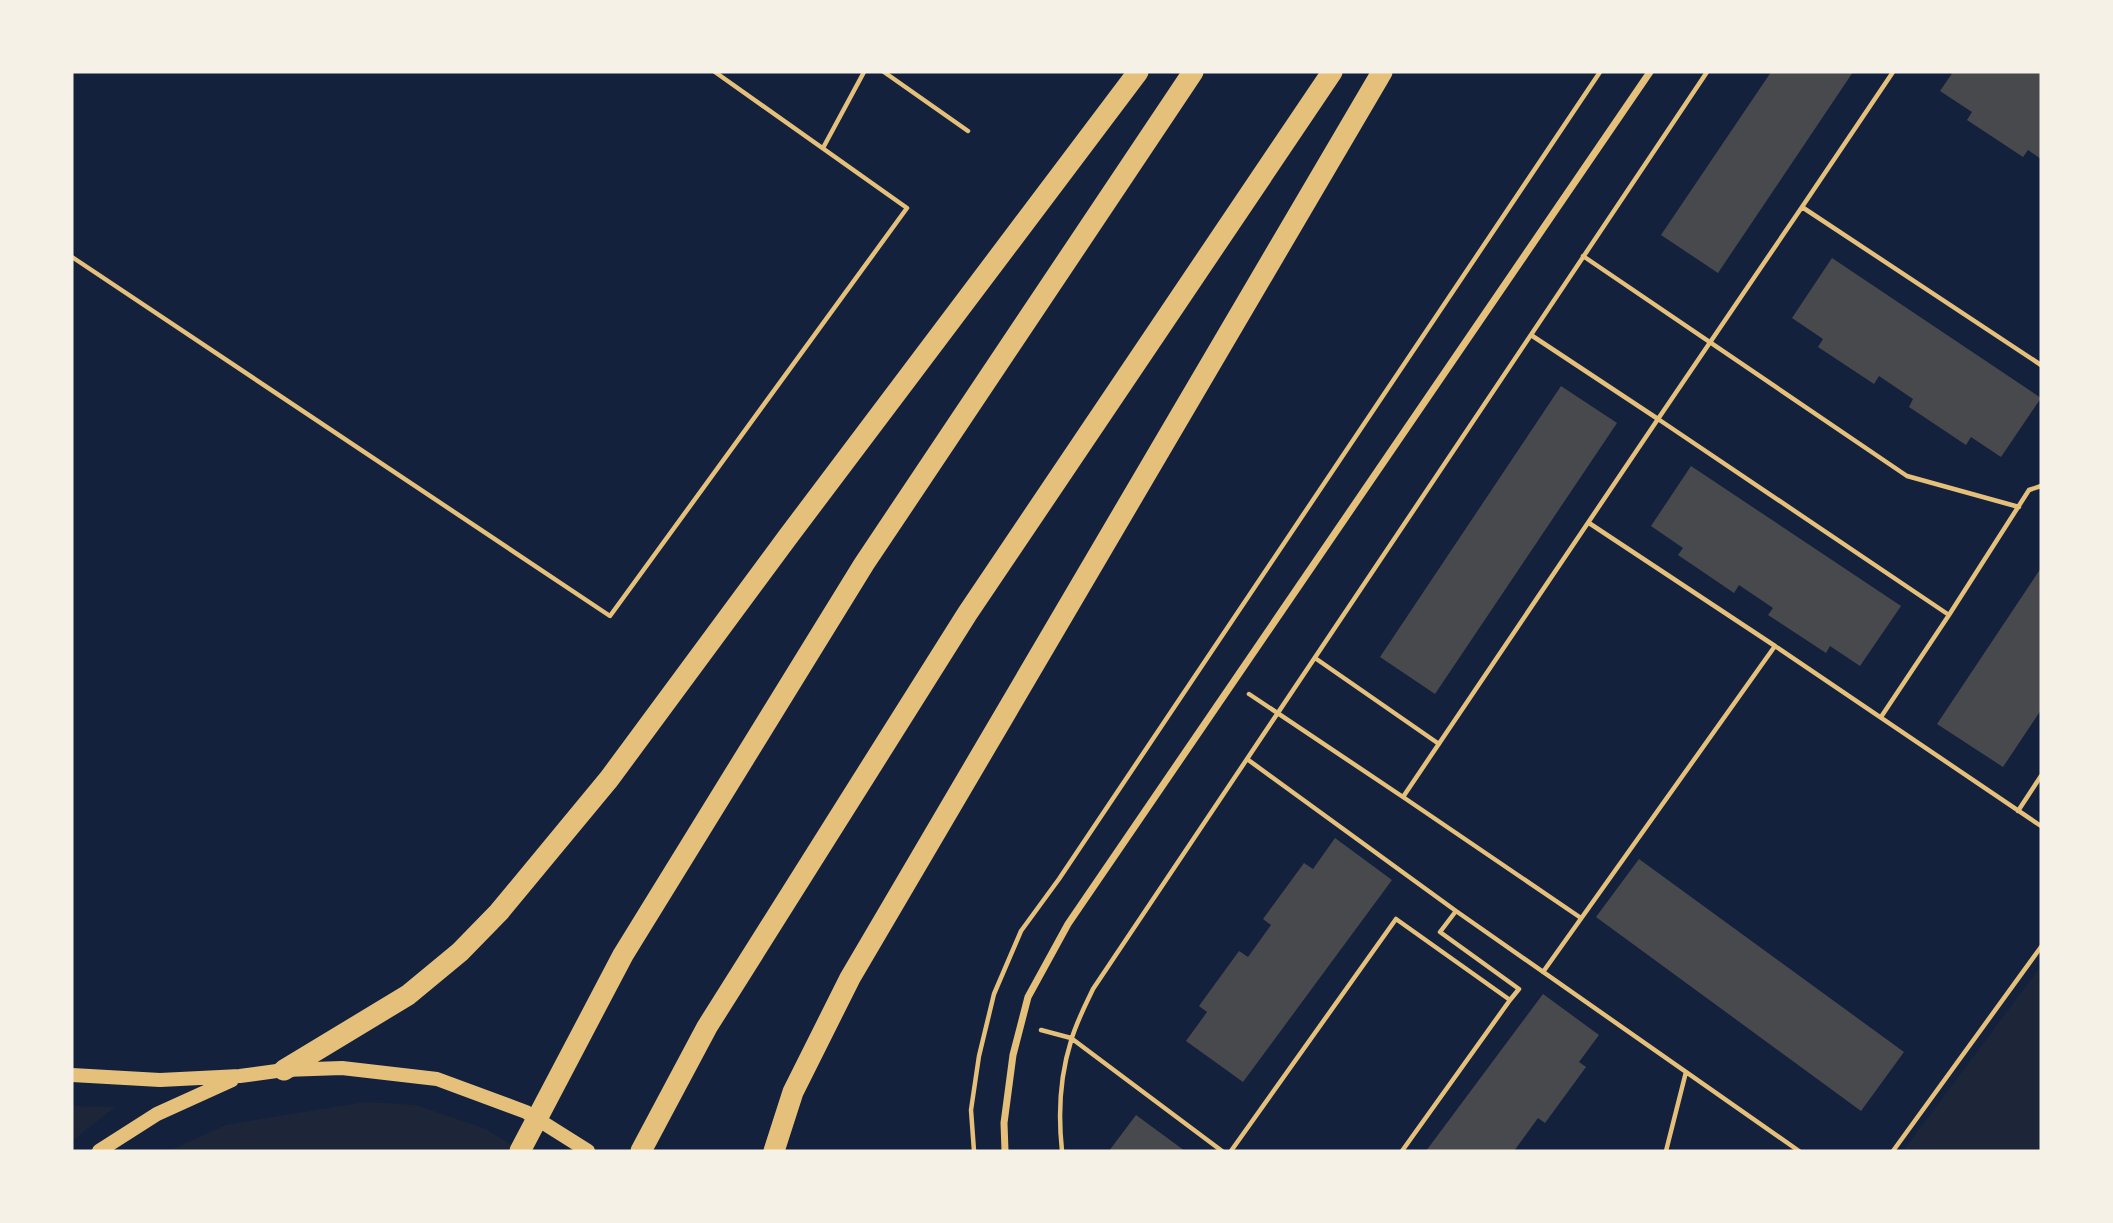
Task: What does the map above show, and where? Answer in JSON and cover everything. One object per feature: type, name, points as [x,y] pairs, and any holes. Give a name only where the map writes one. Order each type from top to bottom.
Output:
[{"type":"highway","points":[[284,1069],[408,995],[460,952],[499,912],[609,779],[1138,72]]},
{"type":"highway","points":[[520,1151],[623,955],[864,564],[1193,72]]},
{"type":"highway","points":[[641,1151],[707,1027],[967,614],[1332,72]]},
{"type":"highway","points":[[774,1151],[793,1093],[850,978],[1382,72]]},
{"type":"main road","points":[[72,1075],[160,1080],[240,1076],[284,1069],[342,1068],[437,1079],[526,1112],[588,1151]]},
{"type":"main road","points":[[99,1151],[157,1114],[240,1076]]},
{"type":"street","points":[[1005,1151],[1003,1123],[1013,1055],[1028,998],[1068,924],[1650,72]]},
{"type":"path","points":[[72,257],[610,616],[907,208],[715,72]]},
{"type":"path","points":[[823,148],[864,72]]},
{"type":"path","points":[[884,72],[968,131]]},
{"type":"path","points":[[974,1151],[971,1110],[979,1056],[994,994],[1021,931],[1059,879],[1600,72]]},
{"type":"path","points":[[1062,1151],[1059,1125],[1063,1073],[1071,1038],[1093,989],[1707,72]]},
{"type":"path","points":[[1403,797],[1893,72]]},
{"type":"path","points":[[1802,207],[2041,365]]},
{"type":"path","points":[[1583,256],[1907,477],[2019,507]]},
{"type":"path","points":[[1531,335],[1949,615]]},
{"type":"path","points":[[1881,717],[2029,490],[2041,486]]},
{"type":"path","points":[[1589,522],[2041,826]]},
{"type":"path","points":[[1543,972],[1775,646]]},
{"type":"path","points":[[1315,658],[1439,744]]},
{"type":"path","points":[[1233,683],[1581,918]]},
{"type":"path","points":[[1247,758],[1457,911],[1799,1151]]},
{"type":"path","points":[[2018,811],[2041,776]]},
{"type":"path","points":[[1402,1151],[1519,989],[1440,932],[1457,911]]},
{"type":"path","points":[[1231,1151],[1396,919],[1510,1000]]},
{"type":"path","points":[[1893,1151],[2041,947]]},
{"type":"path","points":[[1021,1024],[1071,1038],[1222,1151]]},
{"type":"path","points":[[1666,1151],[1670,1145],[1686,1072]]},
{"type":"shaded area","points":[[2041,966],[2041,1151],[1903,1151]]},
{"type":"shaded area","points":[[365,1102],[416,1105],[486,1129],[522,1151],[168,1151],[226,1125]]},
{"type":"shaded area","points":[[72,1106],[115,1107],[72,1141]]},
{"type":"building","points":[[1771,72],[1853,72],[1718,273],[1661,235]]},
{"type":"building","points":[[1953,72],[2041,72],[2041,159],[2028,150],[2023,157],[1967,120],[1972,112],[1940,91]]},
{"type":"building","points":[[1832,258],[2041,398],[2001,457],[1971,437],[1966,445],[1909,407],[1913,399],[1879,376],[1874,384],[1818,347],[1823,339],[1792,318]]},
{"type":"building","points":[[1561,386],[1617,423],[1435,694],[1380,657]]},
{"type":"building","points":[[1691,466],[1901,606],[1860,666],[1830,646],[1826,653],[1768,615],[1773,608],[1739,585],[1734,593],[1678,555],[1683,548],[1651,526]]},
{"type":"building","points":[[2041,568],[2041,710],[2003,767],[1937,724]]},
{"type":"building","points":[[1335,838],[1392,880],[1243,1082],[1186,1041],[1207,1012],[1199,1006],[1239,951],[1248,957],[1271,925],[1263,919],[1304,863],[1313,869]]},
{"type":"building","points":[[1639,859],[1904,1052],[1861,1111],[1596,917]]},
{"type":"building","points":[[1543,994],[1599,1035],[1579,1062],[1586,1067],[1545,1123],[1538,1118],[1514,1151],[1426,1151]]},
{"type":"building","points":[[1136,1115],[1185,1151],[1109,1151]]}]
